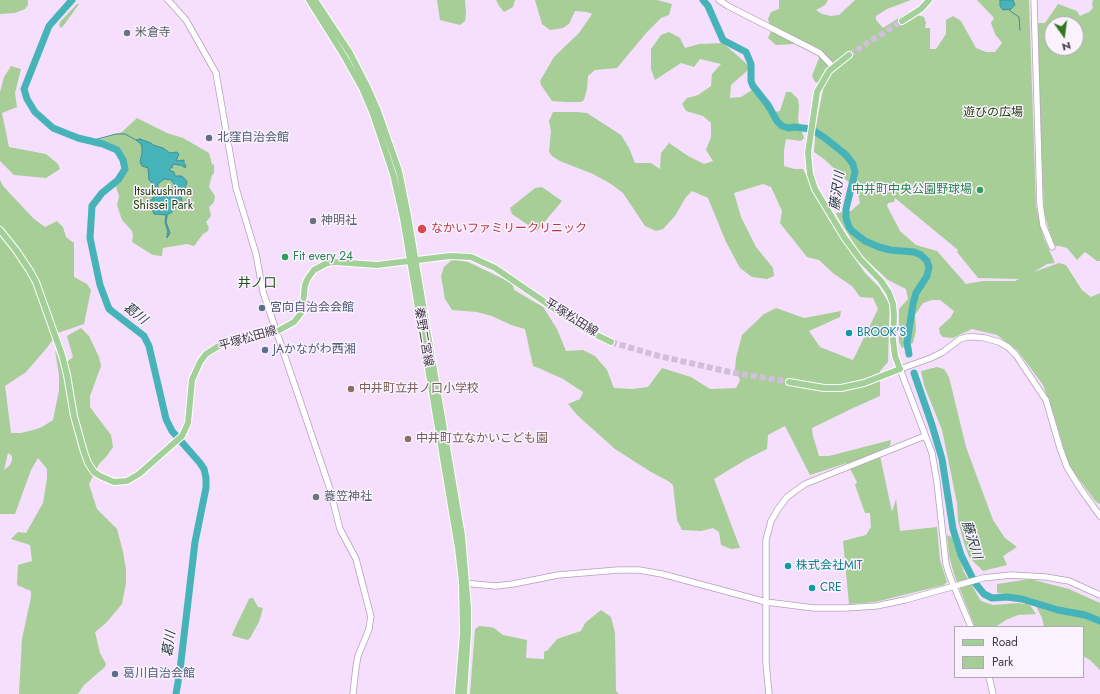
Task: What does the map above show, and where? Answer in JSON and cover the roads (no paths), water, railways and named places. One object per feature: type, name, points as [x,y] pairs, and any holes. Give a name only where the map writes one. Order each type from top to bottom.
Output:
[{"type":"main road","name":"秦野二宮線","points":[[309,0],[362,88],[373,114],[393,174],[413,260]]},
{"type":"main road","name":"秦野二宮線","points":[[315,0],[350,53],[367,86],[378,111],[399,171],[464,583],[468,633],[464,694]]},
{"type":"main road","points":[[902,21],[921,9],[929,0]]},
{"type":"main road","points":[[789,382],[824,388],[841,388],[864,383],[900,369],[895,356],[893,340],[893,304],[889,292],[852,249],[815,188],[808,162],[817,92],[833,67],[849,55]]},
{"type":"main road","name":"平塚松田線","points":[[0,230],[16,250],[36,282],[62,355],[74,416],[84,452],[91,468],[100,476],[114,482],[127,481],[139,474],[182,436],[188,423],[192,380],[200,362],[206,354],[217,347],[234,340],[276,332],[299,318],[304,305],[306,281],[314,270],[327,263],[335,262],[377,265],[450,256],[471,257],[508,276],[584,329],[611,342]]},
{"type":"main road","name":"秦野二宮線","points":[[458,694],[463,634],[464,583]]},
{"type":"street","points":[[168,0],[186,20],[216,73],[236,188],[256,254],[263,292],[329,486],[340,529],[356,558],[370,617],[369,629],[358,656],[353,694]]},
{"type":"street","points":[[719,0],[820,53],[833,67]]},
{"type":"street","points":[[1034,0],[1040,204],[1043,225],[1052,247]]},
{"type":"street","points":[[971,626],[957,585],[946,564],[932,453],[900,369],[931,358],[943,352],[960,339],[967,337],[985,338],[999,342],[1008,347],[1016,356],[1046,400],[1067,467],[1100,516]]},
{"type":"street","points":[[769,694],[766,663],[766,540],[771,521],[778,509],[787,497],[805,484],[925,436]]},
{"type":"street","points":[[464,583],[496,586],[513,584],[558,574],[639,570],[662,574],[766,602],[801,607],[846,608],[876,606],[905,600],[983,578],[1011,575],[1046,577],[1069,581],[1100,595]]},
{"type":"street","points":[[989,678],[993,694]]},
{"type":"waterway","name":"葛川","points":[[72,0],[49,26],[24,89],[27,99],[35,112],[53,128],[78,138],[103,144],[117,150],[123,160],[125,169],[118,180],[102,193],[92,206],[90,238],[100,285],[109,309],[144,336],[149,346],[166,419],[172,431],[200,463],[204,469],[206,478],[206,488],[195,542],[176,694]]},
{"type":"waterway","name":"藤沢川","points":[[703,0],[708,6],[723,40],[746,52],[751,64],[751,81],[753,86],[768,105],[777,121],[782,126],[789,128],[794,127],[811,129],[846,155],[853,164],[855,172],[846,209],[846,218],[852,231],[865,241],[879,247],[890,250],[914,252],[921,255],[927,261],[929,267],[927,276],[916,293],[913,304],[907,343],[909,354]]},
{"type":"waterway","points":[[1009,10],[1019,17],[1020,30]]},
{"type":"waterway","points":[[90,141],[116,134],[125,134],[136,140]]},
{"type":"waterway","name":"藤沢川","points":[[914,373],[942,459],[953,529],[961,555],[975,583],[984,594],[992,598],[1007,597],[1022,599],[1058,610],[1085,615],[1100,621]]},
{"type":"tunnel","points":[[849,55],[902,21]]},
{"type":"tunnel","points":[[611,342],[659,356],[730,372],[789,382]]},
{"type":"place","name":"米倉寺","points":[[127,33]]},
{"type":"place","name":"北窪自治会館","points":[[209,138]]},
{"type":"place","name":"中井町中央公園野球場","points":[[980,190]]},
{"type":"place","name":"神明社","points":[[313,221]]},
{"type":"place","name":"なかいファミリークリニック","points":[[422,229]]},
{"type":"place","name":"Fit every 24","points":[[285,257]]},
{"type":"place","name":"宮向自治会会館","points":[[262,308]]},
{"type":"place","name":"BROOK'S","points":[[849,333]]},
{"type":"place","name":"JAかながわ西湘","points":[[265,350]]},
{"type":"place","name":"中井町立井ノ口小学校","points":[[351,389]]},
{"type":"place","name":"中井町立なかいこども園","points":[[408,439]]},
{"type":"place","name":"蓑笠神社","points":[[316,497]]},
{"type":"place","name":"株式会社MIT","points":[[788,566]]},
{"type":"place","name":"CRE","points":[[812,588]]},
{"type":"place","name":"葛川自治会館","points":[[115,674]]},
{"type":"district","name":"井ノ口","points":[[257,284]]},
{"type":"park label","name":"遊びの広場","points":[[993,113]]},
{"type":"park label","name":"Itsukushima Shissei Park","points":[[163,199]]}]
